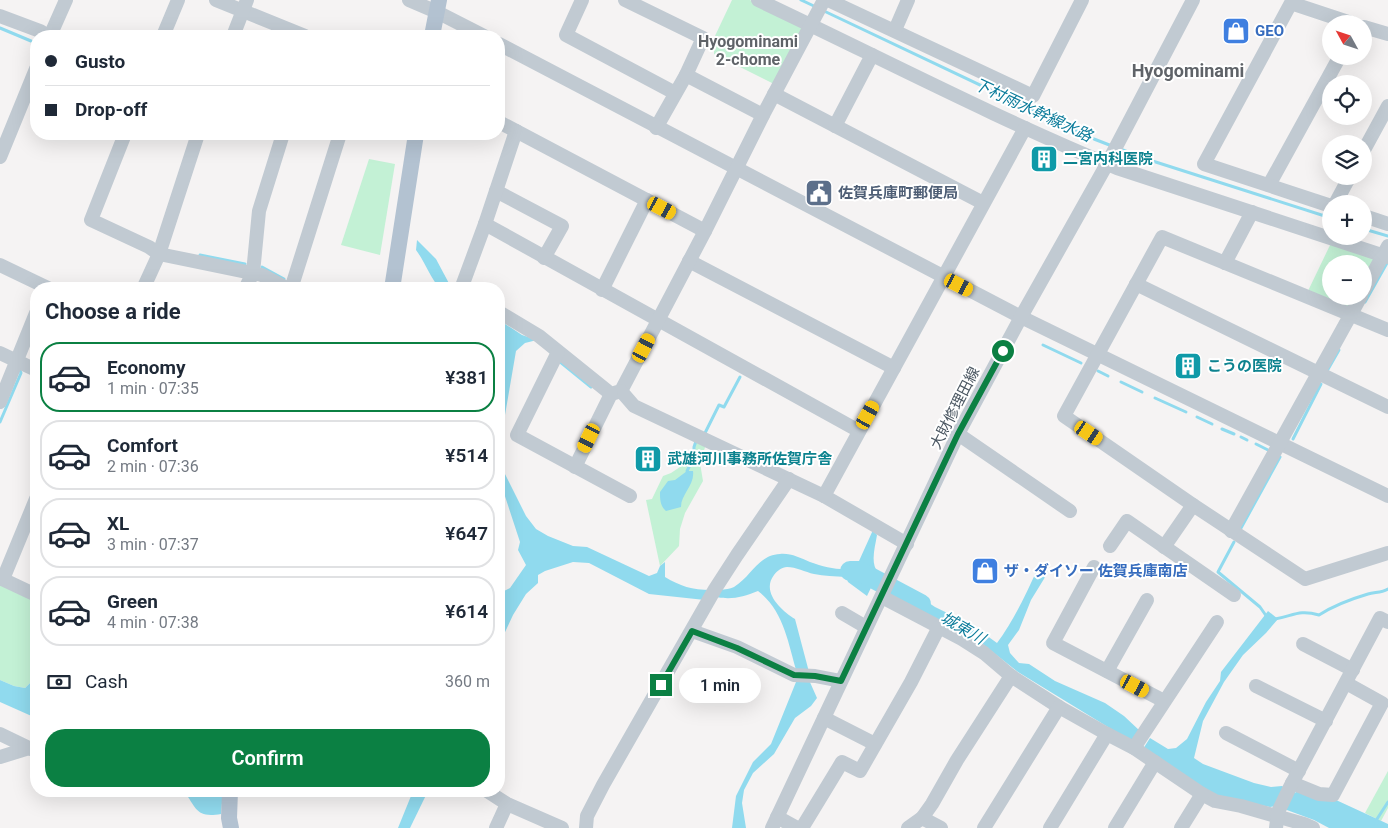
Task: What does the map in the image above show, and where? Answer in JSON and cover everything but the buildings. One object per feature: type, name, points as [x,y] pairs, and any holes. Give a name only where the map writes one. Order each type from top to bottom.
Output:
[{"type":"main road","points":[[433,30],[438,6]]},
{"type":"main road","points":[[393,282],[415,140]]},
{"type":"main road","points":[[230,797],[229,818],[231,828]]},
{"type":"street","points":[[52,30],[66,0]]},
{"type":"street","points":[[166,30],[178,0]]},
{"type":"street","points":[[216,0],[245,6],[293,30]]},
{"type":"street","points":[[409,0],[438,6],[475,30]]},
{"type":"street","points":[[582,0],[566,35],[675,93]]},
{"type":"street","points":[[625,0],[703,38],[686,75],[656,128]]},
{"type":"street","points":[[758,0],[813,22],[872,55],[1026,128],[1252,212],[1386,251],[1372,276]]},
{"type":"street","points":[[575,467],[659,319],[763,115],[826,0],[895,30],[1033,96],[1082,0]]},
{"type":"street","points":[[895,30],[908,0]]},
{"type":"street","name":"大財修理田線","points":[[882,597],[958,434],[1109,159],[1193,0]]},
{"type":"street","points":[[1322,203],[1204,164],[1292,3],[1327,15]]},
{"type":"street","points":[[235,30],[245,6]]},
{"type":"street","points":[[0,16],[37,30]]},
{"type":"street","points":[[1372,29],[1388,34]]},
{"type":"street","points":[[505,47],[656,128],[1021,317],[1388,496]]},
{"type":"street","points":[[835,126],[872,55]]},
{"type":"street","points":[[1269,185],[1335,65]]},
{"type":"street","points":[[686,75],[763,115]]},
{"type":"street","points":[[0,156],[30,84]]},
{"type":"street","points":[[774,94],[984,203]]},
{"type":"street","points":[[1372,135],[1388,106]]},
{"type":"street","points":[[505,125],[705,231]]},
{"type":"street","points":[[824,496],[1026,128]]},
{"type":"street","points":[[464,282],[516,131]]},
{"type":"street","points":[[122,140],[91,220],[159,254],[262,275],[276,282]]},
{"type":"street","points":[[146,282],[159,254],[196,140]]},
{"type":"street","points":[[248,282],[253,273],[259,212],[281,140]]},
{"type":"street","points":[[292,282],[338,140]]},
{"type":"street","points":[[496,191],[562,226],[544,258]]},
{"type":"street","points":[[602,290],[647,200]]},
{"type":"street","points":[[1224,263],[1252,212]]},
{"type":"street","points":[[1372,219],[1388,224]]},
{"type":"street","points":[[485,224],[859,431]]},
{"type":"street","points":[[1388,330],[1162,237],[1064,416],[1192,505],[1305,579],[1388,553]]},
{"type":"street","points":[[689,261],[894,368]]},
{"type":"street","points":[[0,265],[35,282]]},
{"type":"street","points":[[1136,284],[1388,407]]},
{"type":"street","points":[[1231,531],[1355,305]]},
{"type":"street","points":[[505,316],[539,336],[558,352],[634,406],[824,496],[907,544]]},
{"type":"street","points":[[0,402],[30,328]]},
{"type":"street","points":[[558,352],[517,435],[630,496]]},
{"type":"street","points":[[0,353],[30,367]]},
{"type":"street","points":[[958,434],[1070,511]]},
{"type":"street","points":[[586,828],[587,816],[591,808],[712,594],[736,555],[789,479]]},
{"type":"street","points":[[1164,547],[1192,505]]},
{"type":"street","points":[[30,513],[2,578],[30,592]]},
{"type":"street","points":[[1110,546],[1127,521],[1234,595]]},
{"type":"street","points":[[1094,566],[1053,643],[1164,701]]},
{"type":"street","points":[[797,828],[774,823],[866,627],[882,597],[984,653],[1011,676],[1058,706],[1134,748],[1215,801],[1241,806],[1277,819],[1304,824],[1312,828]]},
{"type":"street","points":[[1106,671],[1147,600]]},
{"type":"street","points":[[842,613],[866,627]]},
{"type":"street","points":[[1277,819],[1294,780],[1380,618],[1388,622]]},
{"type":"street","points":[[1134,748],[1216,622]]},
{"type":"street","points":[[802,828],[842,762],[860,771],[911,682],[939,627]]},
{"type":"street","points":[[692,631],[737,648],[794,675],[815,676],[841,681]]},
{"type":"street","points":[[1302,644],[1353,670]]},
{"type":"street","points":[[908,828],[922,818],[932,804],[957,760],[1011,676]]},
{"type":"street","points":[[1226,733],[1294,780],[1320,794],[1333,795],[1382,703],[1346,683]]},
{"type":"street","points":[[1256,686],[1326,721]]},
{"type":"street","points":[[984,828],[1058,706]]},
{"type":"street","points":[[824,718],[875,744]]},
{"type":"street","points":[[0,734],[30,749]]},
{"type":"street","points":[[1050,828],[1106,734]]},
{"type":"street","points":[[0,757],[30,751]]},
{"type":"street","points":[[1115,828],[1155,762]]},
{"type":"street","points":[[1181,828],[1202,794]]},
{"type":"street","points":[[497,797],[562,828]]},
{"type":"street","points":[[496,828],[508,804]]},
{"type":"street","points":[[922,818],[941,828]]},
{"type":"green space","points":[[732,0],[750,0],[800,24],[803,29],[774,84],[714,54],[714,38]]},
{"type":"green space","points":[[369,159],[395,164],[380,255],[341,245]]},
{"type":"green space","points":[[1330,245],[1343,245],[1370,255],[1325,255]]},
{"type":"green space","points":[[1372,256],[1376,257],[1372,265]]},
{"type":"green space","points":[[1322,262],[1322,299],[1307,293]]},
{"type":"green space","points":[[1338,305],[1350,305],[1348,309]]},
{"type":"green space","points":[[697,440],[707,441],[700,463],[703,481],[685,513],[680,529],[679,546],[660,566],[646,500],[652,499],[663,476],[689,461]]},
{"type":"green space","points":[[0,581],[30,595],[30,683],[25,688],[0,680]]},
{"type":"green space","points":[[1388,771],[1388,808],[1381,821],[1365,813]]},
{"type":"water","points":[[417,240],[436,259],[448,282],[435,282],[416,250]]},
{"type":"water","points":[[505,324],[522,335],[537,340],[525,343],[516,351],[505,415]]},
{"type":"water","points":[[687,471],[693,471],[693,476],[681,507],[666,511],[661,505],[660,492],[668,481],[675,480]]},
{"type":"water","points":[[505,474],[526,516],[536,529],[548,536],[573,546],[587,547],[649,576],[657,573],[660,566],[665,562],[665,577],[686,587],[711,590],[705,600],[649,594],[589,563],[573,562],[538,575],[538,583],[526,594],[505,632],[505,590],[510,588],[526,565],[518,550],[520,542],[505,496]]},
{"type":"water","points":[[873,530],[877,535],[874,564],[878,573],[867,596],[848,582],[846,577],[814,574],[790,567],[780,570],[771,581],[770,588],[774,600],[795,619],[809,672],[797,673],[784,628],[774,608],[758,591],[737,597],[716,597],[720,590],[734,587],[761,562],[772,555],[788,554],[825,567],[851,569],[859,561]]},
{"type":"water","points":[[1048,563],[1047,574],[1031,600],[1019,630],[1008,645],[1010,653],[1019,663],[1029,664],[1055,681],[1105,703],[1124,716],[1140,731],[1134,743],[1018,672],[980,642],[902,601],[896,595],[902,585],[935,607],[972,625],[997,643],[1014,616],[1038,568]]},
{"type":"water","points":[[1268,611],[1278,619],[1243,655],[1224,682],[1203,721],[1194,758],[1203,764],[1254,783],[1271,787],[1282,786],[1294,793],[1299,791],[1336,800],[1388,824],[1388,828],[1329,828],[1314,820],[1276,806],[1270,807],[1216,796],[1143,749],[1150,738],[1168,749],[1176,748],[1187,739],[1206,702],[1220,681],[1221,672]]},
{"type":"water","points":[[0,680],[25,688],[30,683],[30,715],[0,702]]},
{"type":"water","points":[[809,680],[817,698],[811,706],[795,718],[774,754],[753,773],[744,790],[742,803],[746,828],[732,828],[736,796],[753,762],[771,744],[796,682]]},
{"type":"water","points":[[188,797],[222,797],[221,814],[207,815],[198,811]]},
{"type":"water","points":[[411,797],[425,797],[410,828],[398,828]]},
{"type":"waterway","name":"下村雨水幹線水路","points":[[801,0],[816,7]]},
{"type":"waterway","name":"下村雨水幹線水路","points":[[824,11],[1112,146]]},
{"type":"waterway","points":[[0,28],[30,41]]},
{"type":"waterway","name":"下村雨水幹線水路","points":[[1118,148],[1140,157],[1322,215]]},
{"type":"waterway","name":"下村雨水幹線水路","points":[[1372,231],[1388,236]]},
{"type":"waterway","points":[[200,255],[245,264]]},
{"type":"waterway","points":[[1372,290],[1387,263]]},
{"type":"waterway","points":[[262,267],[284,279]]},
{"type":"waterway","points":[[1043,345],[1081,363]]},
{"type":"waterway","points":[[1327,371],[1339,350]]},
{"type":"waterway","points":[[559,361],[591,387]]},
{"type":"waterway","points":[[0,422],[21,373],[19,368]]},
{"type":"waterway","points":[[1098,371],[1108,376]]},
{"type":"waterway","points":[[705,433],[719,405],[724,407],[740,377]]},
{"type":"waterway","points":[[1121,382],[1142,392]]},
{"type":"waterway","points":[[1293,439],[1321,384]]},
{"type":"waterway","points":[[1155,398],[1186,412]]},
{"type":"waterway","points":[[1197,417],[1212,424]]},
{"type":"waterway","points":[[1222,429],[1234,434]]},
{"type":"waterway","points":[[1241,437],[1247,440]]},
{"type":"waterway","points":[[687,471],[694,457],[696,441]]},
{"type":"waterway","points":[[1256,444],[1268,450]]},
{"type":"waterway","points":[[1241,528],[1280,457]]},
{"type":"waterway","points":[[1234,542],[1218,572],[1260,607],[1267,617]]},
{"type":"waterway","name":"城東川","points":[[850,571],[859,571],[921,604]]},
{"type":"waterway","points":[[1275,619],[1301,613],[1319,615],[1349,600],[1388,589]]},
{"type":"waterway","points":[[1376,828],[1377,819],[1388,802]]},
{"type":"place","name":"GEO","points":[[1236,31]]},
{"type":"place","name":"二宮内科医院","points":[[1044,159]]},
{"type":"place","name":"佐賀兵庫町郵便局","points":[[819,193]]},
{"type":"place","name":"こうの医院","points":[[1188,366]]},
{"type":"place","name":"武雄河川事務所佐賀庁舎","points":[[648,459]]},
{"type":"place","name":"ザ・ダイソー 佐賀兵庫南店","points":[[985,571]]},
{"type":"district","name":"Hyogominami 2-chome","points":[[748,50]]},
{"type":"district","name":"Hyogominami","points":[[1188,70]]},
{"type":"route","points":[[661,685],[692,631],[737,648],[794,675],[815,676],[841,681],[958,434],[1003,351]]}]
